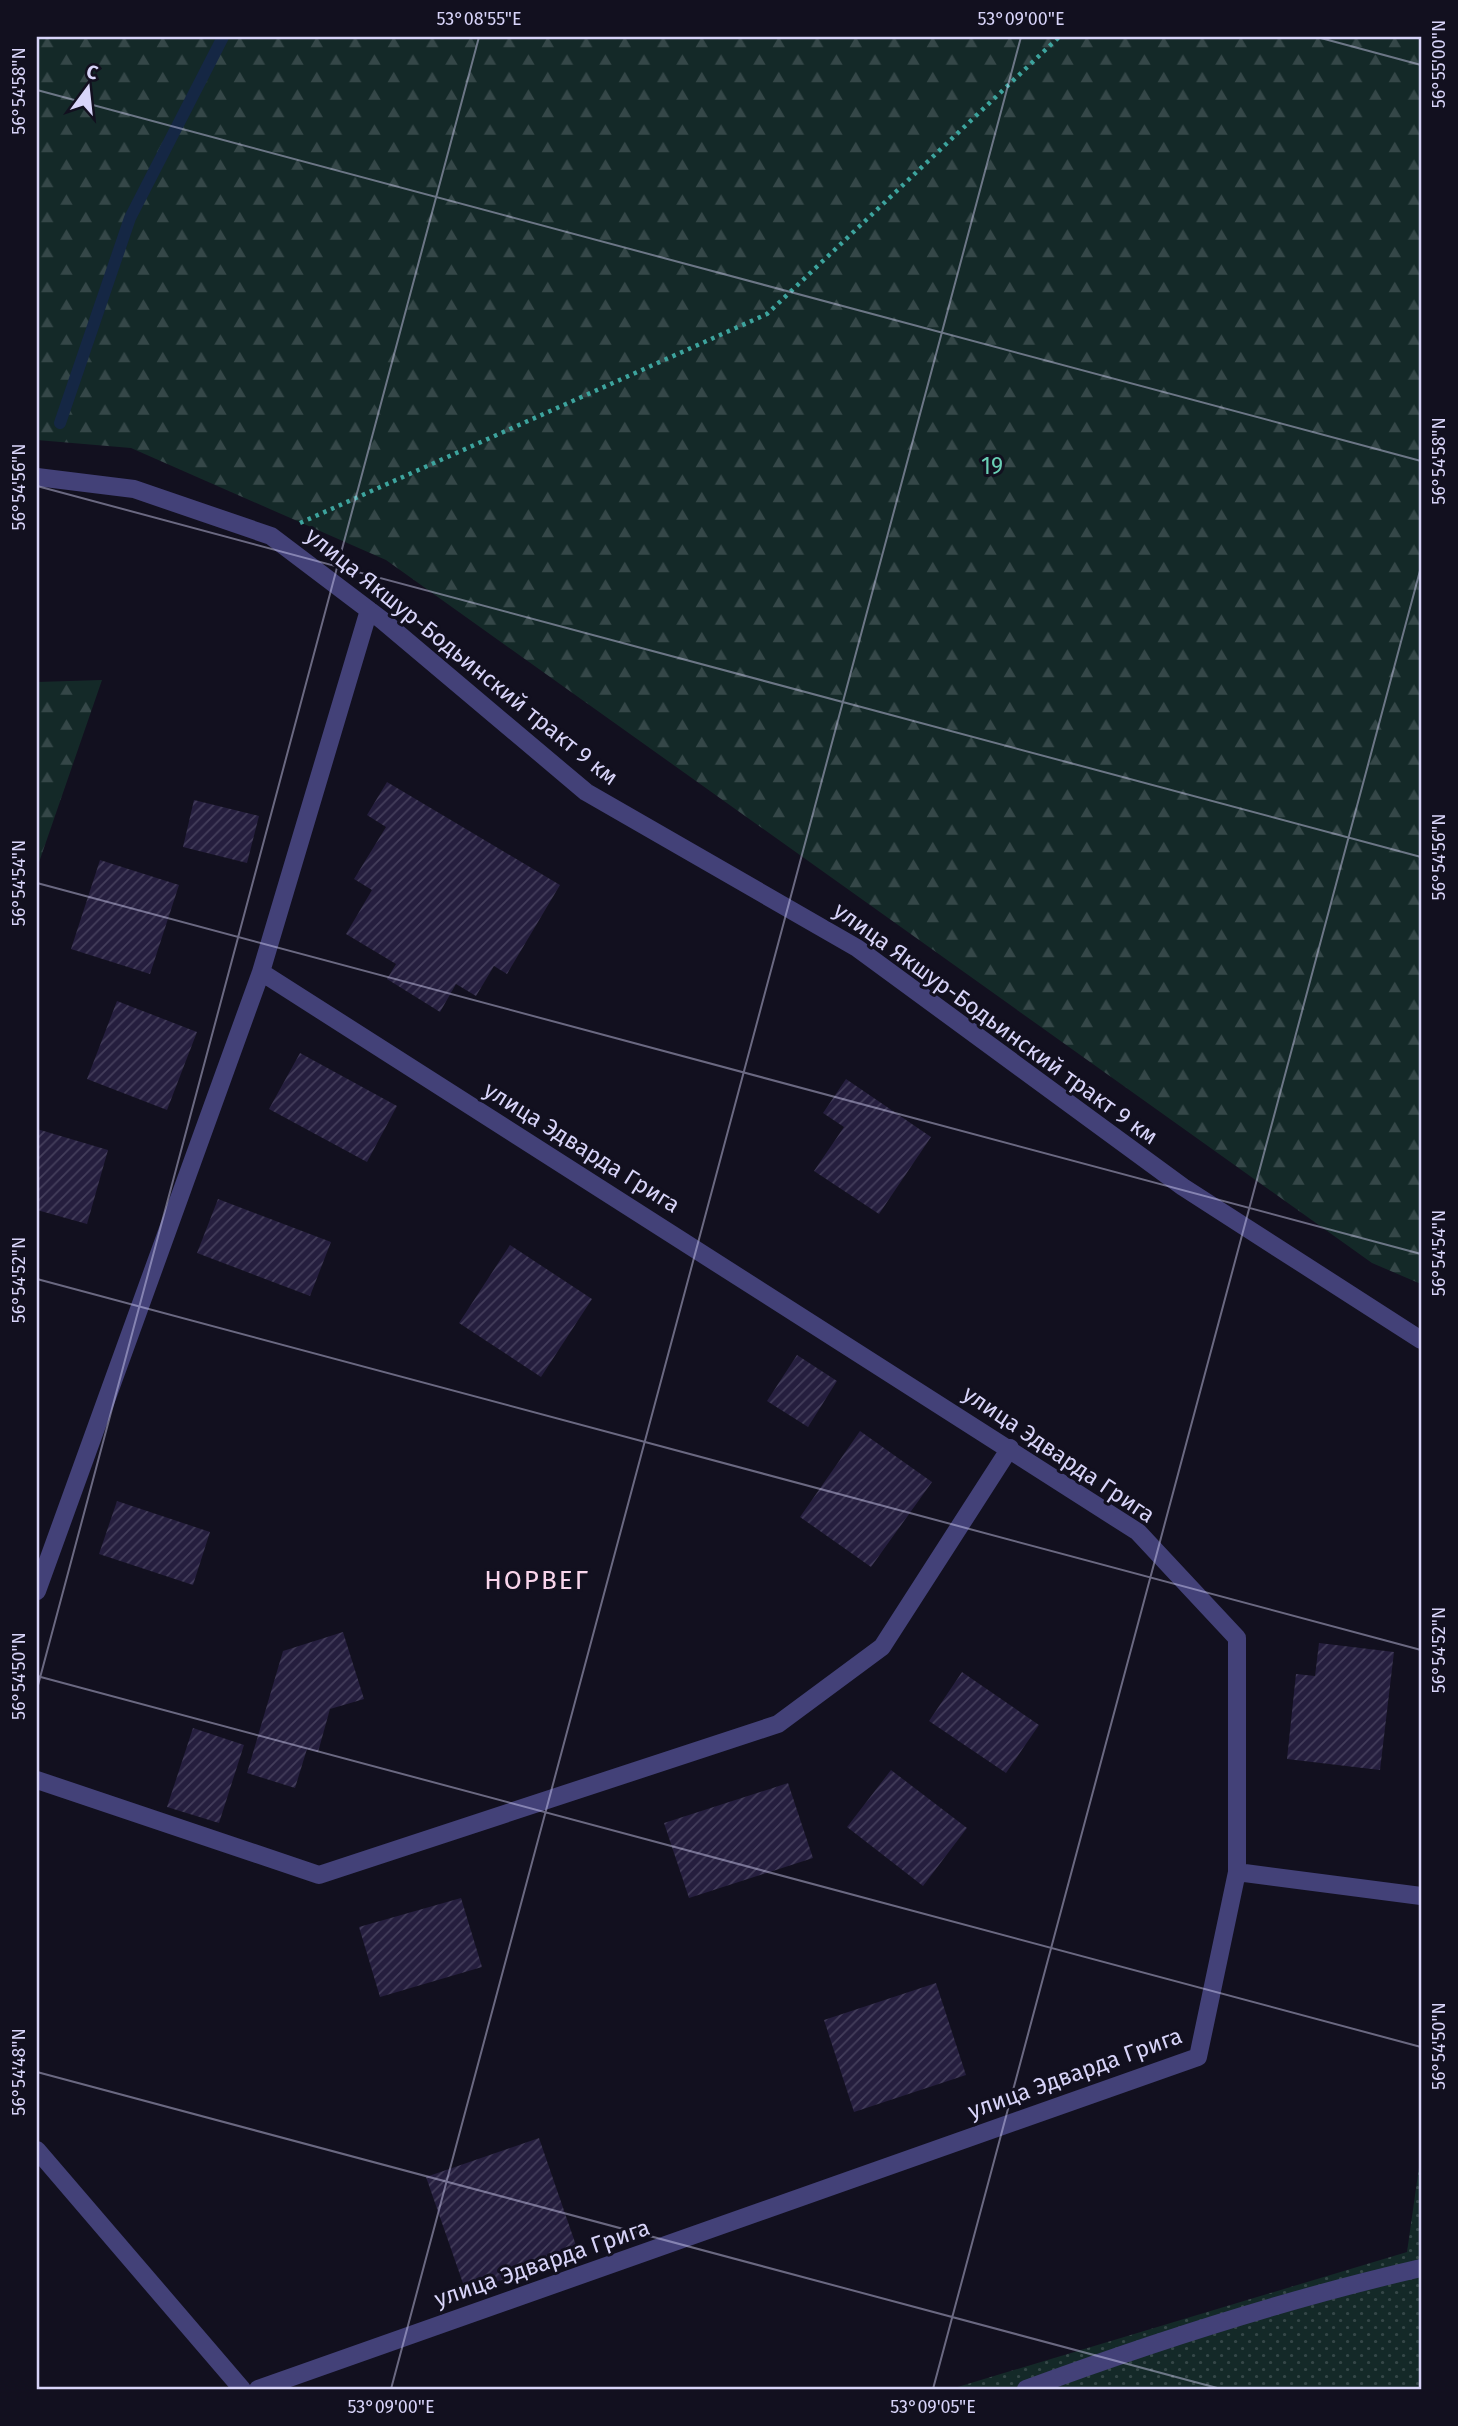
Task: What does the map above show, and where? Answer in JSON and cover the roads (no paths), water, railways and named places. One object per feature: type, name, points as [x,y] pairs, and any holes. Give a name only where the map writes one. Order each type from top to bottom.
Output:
[{"type":"street","name":"улица Якшур-Бодьинский тракт 9 км","points":[[37,477],[134,489],[271,536],[369,610],[586,792],[857,948],[1183,1187],[1420,1341]]},
{"type":"street","points":[[37,1591],[261,972],[369,610]]},
{"type":"street","name":"улица Эдварда Грига","points":[[258,2389],[1198,2057],[1237,1872],[1237,1637],[1138,1532],[261,972]]},
{"type":"street","points":[[37,1780],[319,1875],[778,1724],[882,1647],[1010,1448]]},
{"type":"street","points":[[1237,1872],[1421,1896]]},
{"type":"street","points":[[37,2150],[242,2389]]},
{"type":"street","points":[[1026,2389],[1141,2347],[1314,2292],[1421,2268]]},
{"type":"waterway","points":[[60,423],[130,218],[223,37]]},
{"type":"district","name":"НОРВЕГ","points":[[537,1580]]},
{"type":"park label","name":"19","points":[[992,466]]}]
